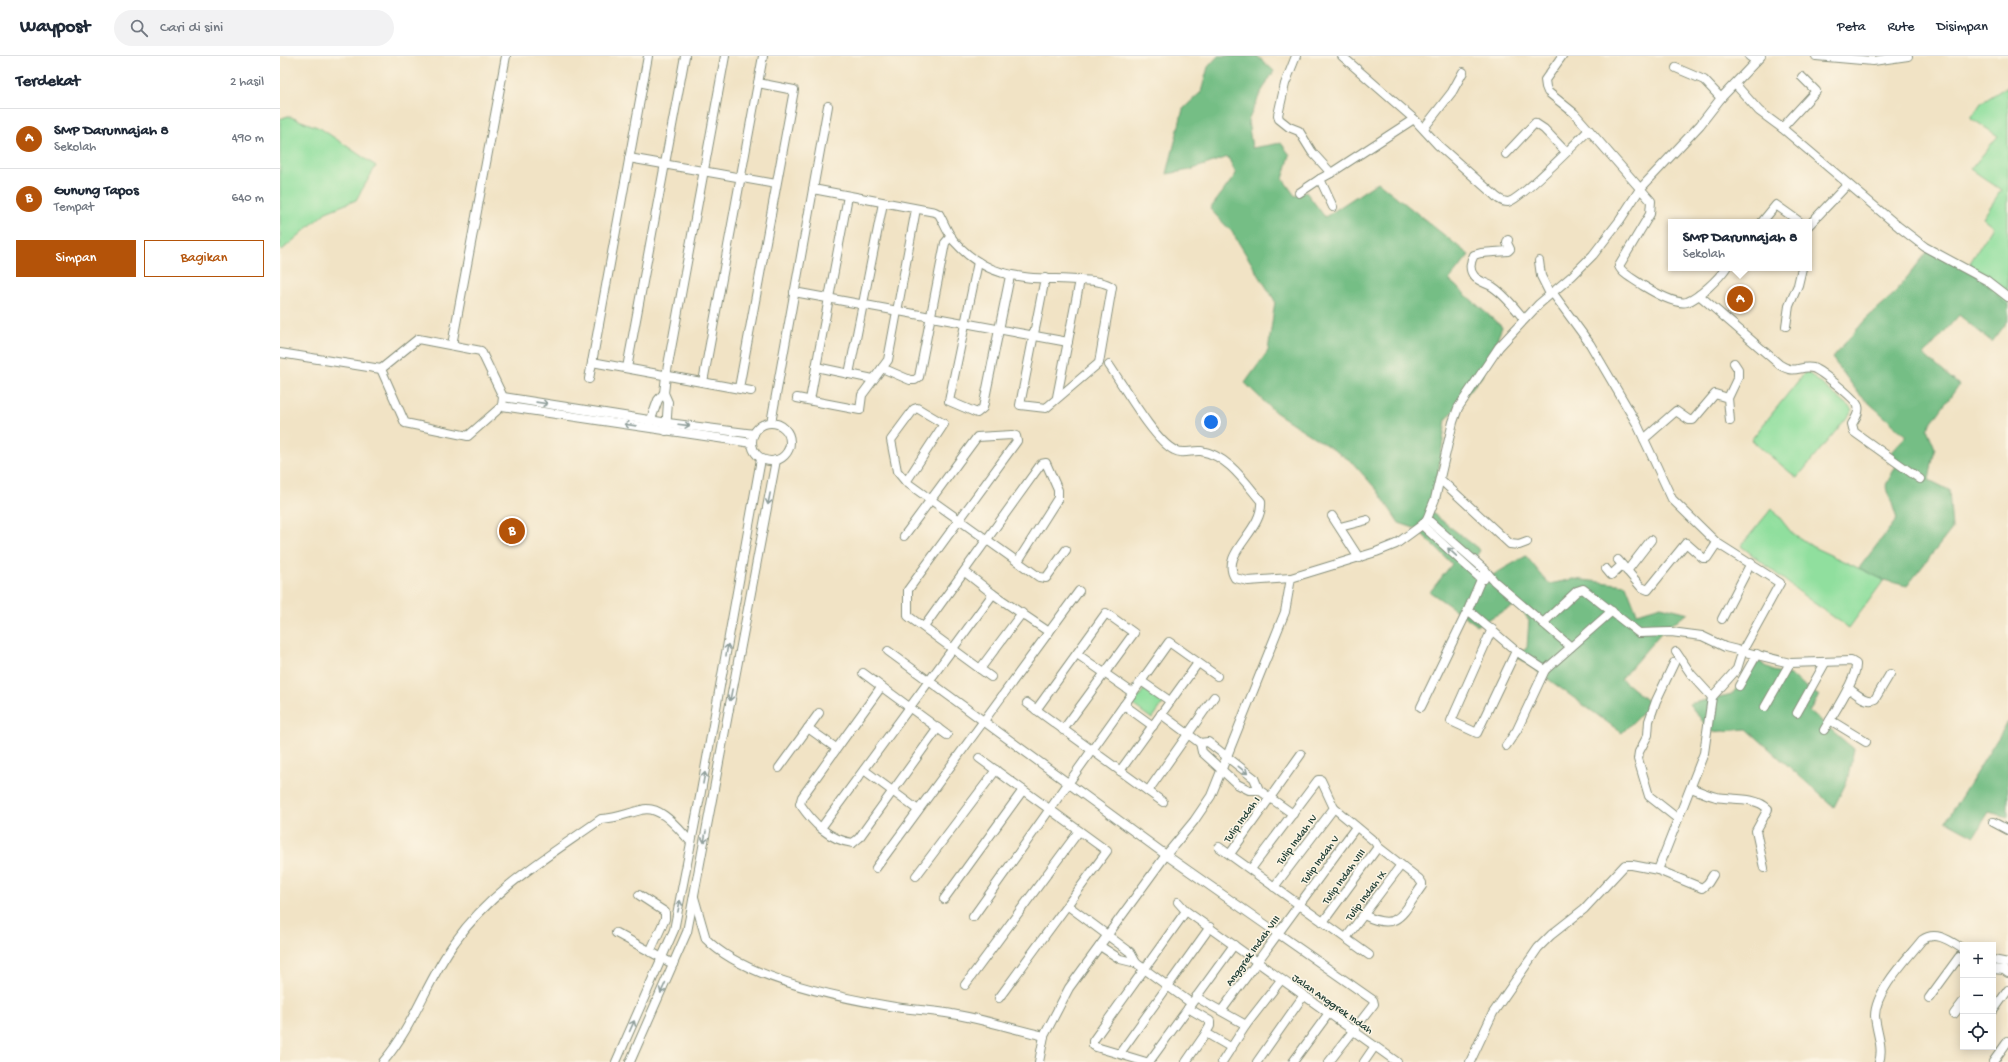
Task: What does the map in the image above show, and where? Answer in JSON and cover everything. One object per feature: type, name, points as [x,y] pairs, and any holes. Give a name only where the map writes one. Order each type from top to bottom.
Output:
[{"type":"street","points":[[452,346],[506,56]]},
{"type":"street","points":[[589,379],[648,56]]},
{"type":"street","points":[[627,368],[685,56]]},
{"type":"street","points":[[667,427],[668,402],[664,394],[666,376],[725,56]]},
{"type":"street","points":[[703,382],[763,56]]},
{"type":"street","points":[[1296,56],[1285,84],[1278,115],[1279,119],[1289,127],[1299,131],[1312,152],[1330,173]]},
{"type":"street","points":[[1342,56],[1424,128],[1438,145],[1499,200],[1506,202],[1512,201],[1589,130]]},
{"type":"street","points":[[1562,56],[1545,80],[1548,92],[1574,113],[1651,201],[1652,209],[1619,263],[1620,270],[1658,295],[1683,302],[1687,302],[1699,295],[1723,271]]},
{"type":"street","points":[[1109,365],[1150,425],[1171,449],[1180,453],[1199,451],[1216,456],[1231,467],[1261,501],[1258,520],[1233,558],[1232,572],[1235,578],[1248,581],[1291,578],[1358,558],[1396,544],[1425,522],[1441,480],[1453,422],[1458,408],[1499,347],[1524,319],[1593,255],[1620,220],[1640,189],[1700,124],[1721,98],[1759,59],[1749,56]]},
{"type":"street","points":[[1816,56],[1873,61],[1908,56]]},
{"type":"street","points":[[1676,68],[1704,80],[1721,98]]},
{"type":"street","points":[[1424,128],[1452,92],[1463,72]]},
{"type":"street","points":[[1782,128],[1816,91],[1802,77]]},
{"type":"street","points":[[739,388],[794,90],[758,83]]},
{"type":"street","points":[[1735,84],[1758,111],[1782,128],[1925,247],[1986,280],[2008,297]]},
{"type":"street","points":[[771,423],[828,106]]},
{"type":"street","points":[[1299,193],[1414,119]]},
{"type":"street","points":[[1506,154],[1535,123],[1544,129],[1566,152]]},
{"type":"street","points":[[629,158],[776,184]]},
{"type":"street","points":[[1320,179],[1333,207]]},
{"type":"street","points":[[1812,222],[1848,184]]},
{"type":"street","points":[[813,189],[935,212],[939,214],[954,241],[978,262],[995,271],[1010,276],[1045,278],[1080,280],[1109,285],[1113,289],[1099,363],[1057,397],[1046,408],[1020,405],[1045,278]]},
{"type":"street","points":[[810,400],[848,196]]},
{"type":"street","points":[[849,374],[883,203]]},
{"type":"street","points":[[1764,219],[1776,205],[1796,219]]},
{"type":"street","points":[[797,398],[860,410],[862,395],[888,360],[916,209]]},
{"type":"street","points":[[882,368],[910,380],[915,380],[919,377],[945,242],[951,236]]},
{"type":"street","points":[[1508,240],[1508,251],[1474,255],[1471,261],[1471,269],[1475,277],[1493,286],[1512,304],[1524,319]]},
{"type":"street","points":[[978,262],[949,401],[977,413],[983,408],[1010,276]]},
{"type":"street","points":[[1539,262],[1541,276],[1551,293],[1590,344],[1644,439],[1672,499],[1716,543],[1751,563],[1780,583],[1743,650],[1737,669],[1712,697],[1704,754],[1658,870]]},
{"type":"street","points":[[1786,326],[1789,306],[1798,285],[1801,271]]},
{"type":"street","points":[[1057,397],[1080,280]]},
{"type":"street","points":[[794,292],[1068,342]]},
{"type":"street","points":[[1699,295],[1780,365],[1788,369],[1814,369],[1853,398],[1858,405],[1859,410],[1852,424],[1854,432],[1920,479]]},
{"type":"street","points":[[280,353],[381,369],[418,339],[481,351],[503,397],[502,406],[468,436],[405,423],[381,369]]},
{"type":"street","points":[[592,362],[751,391]]},
{"type":"street","points":[[1730,421],[1728,398],[1738,377],[1738,369],[1734,363]]},
{"type":"street","points":[[816,367],[873,380]]},
{"type":"street","points":[[649,428],[650,419],[658,400],[664,394]]},
{"type":"street","points":[[1644,439],[1676,411],[1691,421],[1713,395],[1728,398]]},
{"type":"street","points":[[503,397],[650,419],[667,427],[752,444]]},
{"type":"street","points":[[502,406],[649,428],[667,427],[754,434]]},
{"type":"street","points":[[906,482],[944,424],[917,408],[912,411],[891,440],[897,471],[906,482],[1039,577],[1046,578],[1066,550]]},
{"type":"street","points":[[771,423],[778,424],[785,429],[789,436],[790,443],[788,451],[783,457],[776,460],[768,461],[762,459],[753,450],[752,444],[754,434],[758,428],[771,423]]},
{"type":"street","points":[[904,536],[977,437],[1014,435],[1017,441],[908,590],[907,614],[991,676]]},
{"type":"street","points":[[616,1062],[674,930],[762,459]]},
{"type":"street","points":[[630,1062],[687,932],[776,460]]},
{"type":"street","points":[[924,627],[965,572],[1041,464],[1046,463],[1058,490],[1058,498],[1018,561]]},
{"type":"street","points":[[1441,480],[1510,544],[1519,545],[1528,542]]},
{"type":"street","points":[[1332,516],[1358,558]]},
{"type":"street","points":[[1340,527],[1367,520]]},
{"type":"street","points":[[1425,522],[1485,570],[1494,581],[1571,647]]},
{"type":"street","points":[[1425,522],[1480,578],[1494,581]]},
{"type":"street","points":[[1606,569],[1611,575],[1651,540]]},
{"type":"street","points":[[1622,565],[1641,587],[1648,590],[1686,543],[1703,558],[1707,558],[1716,543]]},
{"type":"street","points":[[1722,619],[1751,563]]},
{"type":"street","points":[[1421,707],[1468,610],[1480,578],[1485,570]]},
{"type":"street","points":[[965,572],[993,594],[1049,632]]},
{"type":"street","points":[[1039,1059],[1043,1039],[1069,988],[1211,796],[1285,612],[1291,578]]},
{"type":"street","points":[[1543,623],[1577,591],[1583,589],[1639,633],[1671,632],[1702,636],[1724,647],[1743,650],[1790,662],[1825,663],[1851,661],[1856,664],[1856,668],[1848,688],[1824,730]]},
{"type":"street","points":[[876,868],[1079,591]]},
{"type":"street","points":[[821,828],[993,594]]},
{"type":"street","points":[[1468,610],[1516,651],[1546,670]]},
{"type":"street","points":[[1506,746],[1517,730],[1546,670],[1612,611]]},
{"type":"street","points":[[980,669],[1022,613]]},
{"type":"street","points":[[1036,710],[1106,613],[1134,633],[1063,730]]},
{"type":"street","points":[[1492,629],[1451,721],[1478,733],[1516,651]]},
{"type":"street","points":[[973,917],[1169,642],[1217,676]]},
{"type":"street","points":[[888,651],[1166,855],[1373,1000],[1374,1004],[1352,1030],[1329,1062]]},
{"type":"street","points":[[1676,652],[1691,674],[1712,697]]},
{"type":"street","points":[[1077,654],[1133,693]]},
{"type":"street","points":[[1739,686],[1757,654]]},
{"type":"street","points":[[1765,707],[1790,662]]},
{"type":"street","points":[[1120,771],[1198,663]]},
{"type":"street","points":[[1674,663],[1656,701],[1649,721],[1648,735],[1639,752],[1638,758],[1648,796],[1678,819]]},
{"type":"street","points":[[1797,712],[1825,663]]},
{"type":"street","points":[[863,673],[947,735]]},
{"type":"street","points":[[1848,688],[1866,700],[1872,701],[1875,699],[1890,674]]},
{"type":"street","points":[[1141,681],[1170,701]]},
{"type":"street","points":[[881,687],[805,790],[800,804],[821,828],[834,838],[853,843],[859,838],[891,791],[938,728]]},
{"type":"street","points":[[1148,791],[1214,698]]},
{"type":"street","points":[[1027,703],[1163,802]]},
{"type":"street","points":[[1124,705],[1152,726]]},
{"type":"street","points":[[779,768],[819,713]]},
{"type":"street","points":[[1161,714],[1200,743],[1202,752],[1244,789],[1259,790]]},
{"type":"street","points":[[1830,720],[1866,742]]},
{"type":"street","points":[[808,728],[836,748]]},
{"type":"street","points":[[1200,743],[1208,742],[1254,778],[1259,790],[1293,814]]},
{"type":"street","name":"Tulip Indah I","points":[[1230,854],[1300,754]]},
{"type":"street","points":[[979,758],[1107,851],[999,998]]},
{"type":"street","points":[[864,770],[918,810]]},
{"type":"street","points":[[916,876],[996,770]]},
{"type":"street","points":[[1251,869],[1319,780],[1322,781],[1333,806]]},
{"type":"street","points":[[1691,788],[1717,797],[1733,797],[1768,809],[1756,831],[1764,868]]},
{"type":"street","points":[[944,899],[1023,790]]},
{"type":"street","points":[[700,797],[712,797]]},
{"type":"street","name":"Tulip Indah VIII","points":[[1323,922],[1378,847],[1375,842],[1333,806]]},
{"type":"street","name":"Tulip Indah IV","points":[[1274,887],[1333,806]]},
{"type":"street","points":[[383,1062],[408,1028],[454,943],[479,912],[509,884],[601,819],[618,818],[642,809],[658,811],[691,842]]},
{"type":"street","points":[[1993,822],[2008,830]]},
{"type":"street","name":"Tulip Indah V","points":[[1299,904],[1356,827]]},
{"type":"street","points":[[965,985],[1079,831]]},
{"type":"street","points":[[1219,847],[1370,955]]},
{"type":"street","points":[[1364,915],[1378,922],[1391,923],[1399,917],[1422,886],[1419,879],[1378,847]]},
{"type":"street","points":[[1470,1062],[1493,1013],[1544,942],[1584,909],[1625,865],[1632,864],[1658,870],[1702,888],[1708,883],[1712,875]]},
{"type":"street","name":"Tulip Indah IX","points":[[1346,938],[1401,865]]},
{"type":"street","points":[[639,895],[665,912],[665,919],[650,952]]},
{"type":"street","points":[[694,896],[706,939],[710,944],[726,956],[789,983],[889,1006],[953,1014],[1043,1039]]},
{"type":"street","name":"Jalan Anggrek Indah","points":[[1178,902],[1186,911],[1210,926],[1281,980],[1397,1062]]},
{"type":"street","name":"Anggrek Indah VIII","points":[[1222,1010],[1258,963],[1299,904]]},
{"type":"street","points":[[1067,905],[1130,952],[1136,963]]},
{"type":"street","points":[[1186,911],[1093,1041],[1093,1045],[1148,1062],[1234,945]]},
{"type":"street","points":[[1120,1054],[1166,986],[1210,926]]},
{"type":"street","points":[[616,933],[673,964]]},
{"type":"street","points":[[1879,1062],[1881,1048],[1876,1009],[1880,995],[1922,940],[1927,937],[1939,936],[1960,947]]},
{"type":"street","points":[[1100,946],[1120,959],[1136,963],[1166,986],[1192,1002],[1219,1011],[1222,1010],[1246,1025]]},
{"type":"street","points":[[1929,998],[1960,958]]},
{"type":"street","points":[[1996,961],[2008,964]]},
{"type":"street","points":[[1996,969],[2004,970],[2008,973]]},
{"type":"street","points":[[1222,1062],[1246,1025],[1281,980]]},
{"type":"street","points":[[1996,1007],[2008,990]]},
{"type":"street","points":[[1257,1062],[1304,995]]},
{"type":"street","points":[[1186,1062],[1210,1026],[1210,1021],[1192,1002]]},
{"type":"street","points":[[1954,1014],[1960,1006]]},
{"type":"street","points":[[1293,1062],[1329,1013]]},
{"type":"street","points":[[1206,1033],[1232,1048]]},
{"type":"street","points":[[1993,1062],[2008,1041]]},
{"type":"street","points":[[1364,1062],[1375,1046]]},
{"type":"green space","points":[[1218,56],[1257,56],[1274,71],[1260,94],[1248,121],[1252,148],[1281,143],[1290,155],[1283,179],[1295,196],[1306,192],[1325,217],[1378,182],[1469,255],[1449,280],[1502,327],[1482,376],[1446,420],[1436,488],[1427,509],[1480,550],[1469,570],[1479,583],[1526,556],[1549,584],[1574,579],[1626,585],[1637,613],[1661,606],[1689,613],[1666,627],[1621,679],[1651,704],[1622,733],[1515,655],[1527,648],[1529,620],[1517,604],[1477,625],[1430,592],[1452,564],[1417,529],[1399,523],[1377,490],[1351,461],[1275,412],[1245,383],[1268,351],[1275,301],[1232,232],[1210,209],[1236,174],[1228,157],[1190,170],[1167,174],[1183,109],[1201,92],[1208,67]]},
{"type":"green space","points":[[2008,86],[2008,306],[1968,266],[1993,226],[1983,218],[2001,190],[1971,169],[1998,136],[1971,118],[1981,103]]},
{"type":"green space","points":[[288,116],[320,128],[376,166],[356,200],[326,212],[282,250],[280,249],[280,119]]},
{"type":"green space","points":[[1928,251],[1968,266],[2008,306],[2008,321],[1992,342],[1959,315],[1924,355],[1959,385],[1927,429],[1935,448],[1929,480],[1949,490],[1952,529],[1907,586],[1884,580],[1859,568],[1897,519],[1886,485],[1898,462],[1891,452],[1906,436],[1859,394],[1832,358],[1866,319],[1893,295]]},
{"type":"green space","points":[[1806,371],[1853,410],[1797,478],[1751,440]]},
{"type":"green space","points":[[1772,508],[1791,532],[1813,547],[1884,580],[1849,628],[1807,598],[1741,546]]},
{"type":"green space","points":[[1759,661],[1773,671],[1790,675],[1819,696],[1809,711],[1854,749],[1847,781],[1834,807],[1747,729],[1711,732],[1689,704],[1732,694]]},
{"type":"green space","points":[[1145,688],[1164,702],[1152,719],[1133,705]]},
{"type":"green space","points":[[2008,722],[2008,817],[1989,812],[1974,836],[1946,821]]},
{"type":"place","name":"SMP Darunnajah 8","points":[[1740,299]]},
{"type":"place","name":"Gunung Tapos","points":[[512,531]]}]
